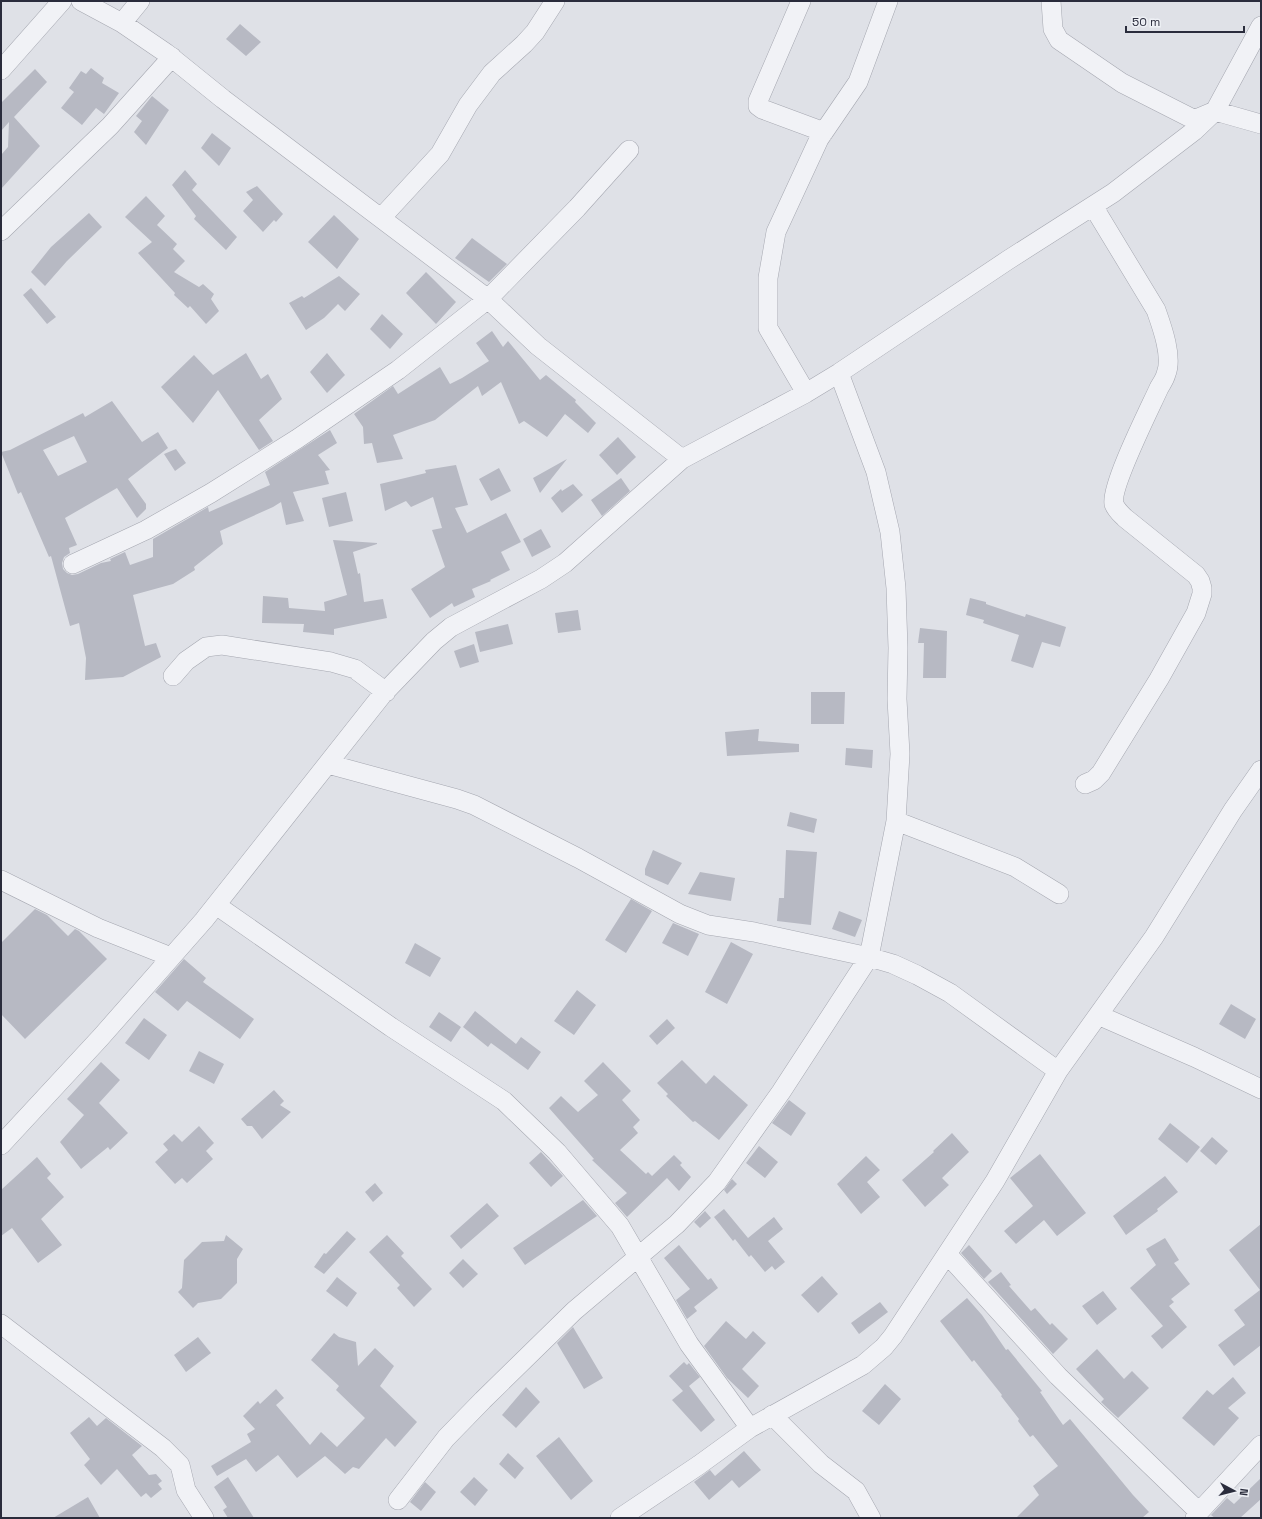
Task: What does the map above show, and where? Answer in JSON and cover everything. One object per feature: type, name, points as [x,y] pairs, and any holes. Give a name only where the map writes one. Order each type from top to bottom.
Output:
[{"type":"street","points":[[1,70],[62,1]]},
{"type":"street","points":[[81,1],[122,23],[172,57],[223,99],[488,299],[538,346],[682,459]]},
{"type":"street","points":[[122,23],[140,1]]},
{"type":"street","points":[[381,218],[440,154],[468,105],[492,73],[535,32],[555,1]]},
{"type":"street","points":[[801,1],[758,101],[758,106],[762,109],[824,132]]},
{"type":"street","points":[[806,393],[768,328],[768,278],[776,232],[819,139],[858,82],[888,1]]},
{"type":"street","points":[[1051,1],[1053,29],[1059,40],[1122,83],[1191,118],[1196,119],[1215,111],[1261,124]]},
{"type":"street","points":[[1,1144],[101,1036],[216,905],[386,692],[434,641],[451,627],[541,579],[565,563],[682,459],[806,393],[839,373],[1008,260],[1113,193],[1194,131],[1215,111],[1261,26]]},
{"type":"street","points":[[1,231],[110,126],[172,57]]},
{"type":"street","points":[[73,564],[146,530],[211,493],[297,439],[398,370],[488,299],[577,208],[629,150]]},
{"type":"street","points":[[1085,784],[1094,780],[1101,773],[1159,679],[1196,613],[1202,594],[1200,580],[1196,575],[1125,518],[1118,511],[1114,503],[1117,481],[1166,374],[1168,357],[1156,310],[1093,206]]},
{"type":"street","points":[[398,1500],[446,1438],[483,1400],[574,1311],[682,1220],[717,1182],[781,1092],[869,957],[896,821],[900,754],[897,699],[898,648],[896,588],[890,532],[876,472],[839,373]]},
{"type":"street","points":[[173,676],[186,661],[206,647],[222,645],[345,665],[355,669],[386,692]]},
{"type":"street","points":[[328,764],[474,805],[578,858],[680,914],[708,925],[754,932],[869,957],[893,964],[950,993],[1058,1071]]},
{"type":"street","points":[[620,1518],[699,1466],[750,1428],[863,1365],[884,1347],[893,1336],[995,1181],[1058,1071],[1154,937],[1233,810],[1261,770]]},
{"type":"street","points":[[896,821],[1015,867],[1059,894]]},
{"type":"street","points":[[1,880],[98,928],[171,957]]},
{"type":"street","points":[[216,905],[390,1027],[504,1101],[557,1152],[620,1226],[689,1344],[750,1428]]},
{"type":"street","points":[[1098,1015],[1194,1057],[1261,1089]]},
{"type":"street","points":[[947,1254],[1058,1376],[1197,1515],[1261,1446]]},
{"type":"street","points":[[1,1324],[163,1448],[180,1466],[186,1490],[204,1518]]},
{"type":"street","points":[[772,1415],[821,1464],[856,1491],[871,1518]]},
{"type":"building","points":[[240,24],[261,42],[246,56],[226,39]]},
{"type":"building","points":[[91,68],[104,78],[102,83],[119,93],[104,114],[96,108],[82,125],[61,108],[74,92],[69,88],[81,71],[86,74]]},
{"type":"building","points":[[35,69],[47,82],[14,117],[40,146],[1,189],[1,155],[8,147],[9,122],[1,131],[1,103]]},
{"type":"building","points":[[152,96],[169,110],[146,145],[134,132],[142,121],[136,116]]},
{"type":"building","points":[[212,133],[231,148],[219,166],[201,148]]},
{"type":"building","points":[[185,170],[197,184],[192,190],[237,237],[226,250],[194,219],[196,216],[172,185]]},
{"type":"building","points":[[257,186],[283,214],[276,222],[274,220],[263,232],[243,211],[253,200],[246,192]]},
{"type":"building","points":[[146,196],[165,216],[157,225],[177,244],[173,249],[185,261],[174,272],[199,287],[203,284],[214,294],[211,299],[219,311],[206,324],[190,306],[188,308],[174,295],[175,293],[138,253],[152,242],[125,217]]},
{"type":"building","points":[[89,213],[102,227],[67,261],[45,286],[31,272],[51,247]]},
{"type":"building","points":[[334,215],[359,239],[337,269],[308,242]]},
{"type":"building","points":[[472,238],[507,264],[489,282],[455,258]]},
{"type":"building","points":[[426,272],[456,302],[436,324],[406,293]]},
{"type":"building","points":[[339,276],[360,294],[345,311],[338,304],[324,318],[306,330],[289,303],[302,296],[304,298]]},
{"type":"building","points":[[31,288],[56,317],[47,324],[23,295]]},
{"type":"building","points":[[382,314],[403,334],[390,349],[370,329]]},
{"type":"building","points":[[492,331],[503,347],[508,341],[540,380],[546,375],[576,400],[575,402],[596,423],[588,433],[565,414],[547,437],[524,421],[519,424],[501,382],[482,396],[478,386],[435,420],[393,435],[403,459],[377,463],[372,443],[364,444],[363,427],[354,414],[393,386],[398,394],[440,367],[450,384],[462,378],[489,361],[476,343]]},
{"type":"building","points":[[246,353],[261,379],[268,374],[282,399],[259,420],[273,441],[259,450],[218,390],[193,423],[161,387],[194,355],[213,375]]},
{"type":"building","points":[[327,353],[345,375],[327,393],[310,372]]},
{"type":"building","points":[[112,401],[142,442],[158,432],[168,448],[128,479],[146,504],[146,509],[137,518],[117,488],[65,518],[77,545],[69,548],[70,553],[64,557],[62,563],[63,569],[72,575],[78,574],[101,563],[111,561],[110,559],[125,552],[130,565],[153,557],[153,539],[208,507],[209,512],[270,485],[265,472],[330,430],[337,443],[318,455],[330,470],[325,471],[329,484],[293,492],[304,521],[286,525],[281,502],[220,531],[223,544],[194,567],[195,570],[173,584],[133,595],[145,646],[156,643],[161,657],[123,677],[85,680],[86,658],[79,623],[70,626],[51,556],[49,557],[21,492],[18,494],[1,452],[10,450],[83,413],[85,417]],"holes":[[[74,436],[87,462],[58,476],[43,450]]]},
{"type":"building","points":[[618,437],[636,457],[617,475],[599,455]]},
{"type":"building","points":[[176,449],[186,463],[175,471],[164,454]]},
{"type":"building","points":[[567,459],[540,493],[533,478]]},
{"type":"building","points":[[456,465],[468,505],[455,508],[467,533],[506,513],[521,542],[501,552],[510,570],[490,580],[491,581],[472,589],[475,597],[454,607],[452,603],[430,618],[411,589],[445,567],[432,530],[442,528],[433,497],[411,507],[406,501],[385,511],[380,484],[426,473],[425,470]]},
{"type":"building","points":[[499,468],[511,491],[491,501],[479,479]]},
{"type":"building","points":[[621,478],[630,491],[602,516],[591,500]]},
{"type":"building","points":[[573,484],[583,495],[562,513],[551,498],[561,489],[562,491]]},
{"type":"building","points":[[346,492],[353,521],[329,527],[322,498]]},
{"type":"building","points":[[541,529],[551,547],[532,557],[523,539]]},
{"type":"building","points":[[333,540],[377,543],[353,552],[358,574],[360,573],[364,602],[383,599],[387,618],[334,629],[334,635],[303,632],[304,624],[262,623],[263,596],[288,598],[289,608],[325,611],[324,602],[347,595]]},
{"type":"building","points":[[970,598],[986,602],[986,604],[1025,617],[1026,614],[1066,627],[1060,647],[1042,642],[1033,668],[1011,661],[1019,635],[983,623],[984,620],[966,615]]},
{"type":"building","points":[[578,610],[581,630],[558,633],[555,613]]},
{"type":"building","points":[[508,624],[513,644],[480,652],[475,632]]},
{"type":"building","points":[[920,628],[947,631],[946,678],[923,678],[924,643],[918,643]]},
{"type":"building","points":[[474,644],[479,662],[460,668],[454,651]]},
{"type":"building","points":[[811,692],[845,692],[844,724],[811,724]]},
{"type":"building","points":[[759,729],[758,741],[799,744],[799,752],[727,756],[725,732]]},
{"type":"building","points":[[846,748],[873,750],[872,768],[845,765]]},
{"type":"building","points":[[790,812],[817,819],[814,833],[787,826]]},
{"type":"building","points":[[653,850],[682,863],[668,885],[645,875],[645,869]]},
{"type":"building","points":[[786,850],[817,852],[811,925],[777,921],[779,898],[784,898]]},
{"type":"building","points":[[700,872],[735,878],[731,901],[688,894]]},
{"type":"building","points":[[631,899],[652,911],[626,953],[605,940]]},
{"type":"building","points":[[35,909],[47,915],[68,936],[75,929],[79,931],[107,959],[25,1039],[1,1014],[1,943]]},
{"type":"building","points":[[839,911],[862,920],[855,937],[832,929]]},
{"type":"building","points":[[673,923],[699,934],[688,956],[662,943]]},
{"type":"building","points":[[731,942],[753,954],[727,1004],[705,992]]},
{"type":"building","points":[[415,943],[441,958],[430,977],[405,963]]},
{"type":"building","points":[[184,959],[206,978],[203,982],[254,1019],[240,1039],[187,1001],[178,1011],[155,992]]},
{"type":"building","points":[[577,990],[596,1005],[574,1035],[554,1021]]},
{"type":"building","points":[[1231,1004],[1256,1019],[1245,1039],[1219,1024]]},
{"type":"building","points":[[475,1011],[516,1044],[521,1037],[541,1052],[528,1070],[491,1043],[488,1047],[463,1027]]},
{"type":"building","points":[[439,1012],[461,1027],[451,1042],[429,1027]]},
{"type":"building","points":[[144,1018],[167,1035],[149,1060],[125,1043]]},
{"type":"building","points":[[667,1019],[675,1028],[657,1045],[649,1036]]},
{"type":"building","points":[[199,1051],[224,1064],[214,1084],[189,1071]]},
{"type":"building","points":[[682,1060],[706,1084],[714,1075],[748,1105],[719,1140],[695,1121],[693,1122],[666,1096],[668,1094],[657,1083]]},
{"type":"building","points":[[101,1062],[120,1080],[99,1103],[128,1133],[110,1150],[108,1147],[81,1169],[60,1142],[84,1115],[67,1099]]},
{"type":"building","points":[[603,1062],[631,1091],[622,1100],[640,1120],[633,1127],[638,1133],[620,1150],[646,1174],[648,1172],[652,1176],[674,1155],[682,1163],[680,1165],[691,1177],[679,1191],[667,1178],[627,1217],[615,1203],[627,1193],[592,1160],[594,1159],[549,1108],[561,1096],[578,1112],[598,1095],[584,1081]]},
{"type":"building","points":[[274,1090],[284,1101],[280,1105],[291,1112],[262,1139],[252,1126],[247,1126],[241,1119]]},
{"type":"building","points":[[789,1100],[806,1113],[791,1136],[772,1123]]},
{"type":"building","points":[[1170,1123],[1200,1147],[1187,1163],[1158,1139]]},
{"type":"building","points":[[199,1126],[214,1143],[206,1151],[213,1159],[187,1183],[182,1178],[175,1184],[155,1162],[168,1150],[163,1144],[174,1134],[182,1142]]},
{"type":"building","points":[[952,1133],[969,1152],[942,1178],[949,1185],[925,1207],[902,1180],[934,1152],[933,1151]]},
{"type":"building","points":[[1212,1137],[1228,1151],[1216,1165],[1200,1151]]},
{"type":"building","points":[[759,1146],[778,1162],[765,1178],[746,1163]]},
{"type":"building","points":[[541,1152],[563,1176],[551,1187],[529,1163]]},
{"type":"building","points":[[1040,1154],[1086,1213],[1057,1236],[1044,1220],[1016,1244],[1004,1231],[1033,1206],[1010,1178]]},
{"type":"building","points":[[866,1156],[880,1170],[867,1182],[880,1197],[861,1214],[837,1184]]},
{"type":"building","points":[[37,1157],[51,1174],[47,1178],[64,1197],[41,1219],[62,1245],[38,1263],[12,1228],[1,1236],[1,1190]]},
{"type":"building","points":[[1165,1176],[1178,1192],[1157,1209],[1158,1211],[1126,1235],[1113,1216]]},
{"type":"building","points":[[732,1179],[737,1184],[727,1194],[724,1190]]},
{"type":"building","points":[[375,1183],[383,1193],[373,1202],[365,1192]]},
{"type":"building","points":[[583,1200],[597,1216],[525,1265],[513,1248]]},
{"type":"building","points":[[487,1203],[499,1216],[461,1249],[450,1236]]},
{"type":"building","points":[[724,1209],[748,1238],[774,1217],[783,1229],[768,1241],[785,1262],[775,1270],[772,1266],[765,1272],[751,1255],[749,1257],[735,1239],[733,1241],[714,1217]]},
{"type":"building","points":[[705,1211],[711,1218],[700,1228],[694,1222]]},
{"type":"building","points":[[1261,1224],[1261,1345],[1234,1366],[1218,1345],[1245,1325],[1234,1310],[1260,1290],[1229,1250]]},
{"type":"building","points":[[347,1231],[356,1239],[324,1274],[314,1267],[324,1253],[326,1254]]},
{"type":"building","points":[[226,1235],[243,1249],[237,1259],[237,1283],[221,1299],[198,1303],[193,1308],[178,1292],[182,1288],[184,1260],[202,1242],[224,1241]]},
{"type":"building","points":[[387,1235],[404,1253],[401,1256],[432,1289],[414,1307],[397,1288],[400,1285],[369,1252]]},
{"type":"building","points":[[1165,1238],[1179,1260],[1174,1263],[1190,1284],[1171,1299],[1174,1302],[1169,1306],[1187,1327],[1162,1349],[1151,1336],[1163,1326],[1130,1288],[1156,1265],[1146,1249]]},
{"type":"building","points":[[679,1245],[708,1280],[711,1278],[718,1288],[694,1307],[697,1311],[687,1319],[676,1300],[690,1289],[664,1258]]},
{"type":"building","points":[[969,1245],[992,1271],[984,1279],[961,1253]]},
{"type":"building","points":[[463,1259],[478,1274],[463,1288],[449,1273]]},
{"type":"building","points":[[1001,1272],[1011,1285],[1009,1286],[1031,1311],[1035,1308],[1050,1325],[1052,1323],[1068,1339],[1053,1354],[988,1282]]},
{"type":"building","points":[[822,1276],[838,1294],[818,1313],[801,1295]]},
{"type":"building","points":[[337,1277],[357,1293],[347,1307],[326,1291]]},
{"type":"building","points":[[1103,1291],[1117,1309],[1097,1325],[1082,1306]]},
{"type":"building","points":[[967,1298],[982,1315],[1006,1350],[1008,1349],[1042,1391],[1040,1392],[1063,1425],[1070,1419],[1149,1512],[1142,1518],[1016,1518],[1039,1495],[1033,1486],[1058,1466],[1033,1435],[1030,1437],[1018,1421],[1019,1419],[1001,1396],[1002,1395],[974,1360],[972,1362],[940,1321]]},
{"type":"building","points":[[880,1302],[888,1312],[859,1334],[851,1323]]},
{"type":"building","points":[[726,1321],[746,1339],[753,1331],[766,1343],[742,1369],[759,1386],[748,1398],[727,1378],[704,1346]]},
{"type":"building","points":[[573,1327],[603,1378],[584,1389],[557,1343]]},
{"type":"building","points":[[334,1333],[339,1337],[356,1342],[358,1366],[375,1348],[394,1366],[380,1386],[417,1422],[395,1447],[386,1438],[359,1469],[353,1467],[345,1474],[325,1456],[297,1478],[278,1455],[256,1472],[246,1459],[217,1476],[211,1466],[251,1442],[247,1434],[255,1429],[243,1416],[258,1401],[260,1404],[276,1389],[284,1398],[276,1405],[310,1445],[321,1432],[337,1447],[365,1418],[336,1390],[339,1386],[311,1360]]},
{"type":"building","points":[[198,1337],[211,1353],[186,1372],[174,1355]]},
{"type":"building","points":[[1097,1349],[1124,1379],[1132,1371],[1149,1388],[1118,1418],[1101,1402],[1104,1399],[1076,1369]]},
{"type":"building","points":[[684,1362],[687,1365],[689,1363],[700,1377],[689,1386],[715,1420],[701,1432],[672,1400],[683,1391],[669,1376]]},
{"type":"building","points":[[1233,1377],[1246,1393],[1228,1408],[1239,1418],[1214,1446],[1182,1418],[1207,1390],[1213,1395]]},
{"type":"building","points":[[885,1384],[901,1399],[879,1425],[862,1411]]},
{"type":"building","points":[[526,1387],[540,1402],[516,1428],[502,1415]]},
{"type":"building","points":[[89,1417],[97,1426],[106,1418],[142,1446],[132,1455],[149,1475],[156,1474],[162,1481],[158,1484],[162,1489],[151,1498],[146,1493],[141,1497],[117,1469],[101,1485],[84,1465],[90,1459],[70,1433]]},
{"type":"building","points":[[559,1437],[593,1481],[571,1500],[536,1456]]},
{"type":"building","points":[[744,1451],[761,1470],[739,1488],[732,1480],[709,1500],[694,1482],[710,1470],[715,1476]]},
{"type":"building","points":[[508,1453],[524,1468],[515,1479],[499,1464]]},
{"type":"building","points":[[228,1477],[254,1518],[228,1518],[223,1510],[227,1507],[214,1487]]},
{"type":"building","points":[[474,1477],[488,1490],[475,1506],[460,1492]]},
{"type":"building","points":[[1261,1478],[1261,1499],[1240,1518],[1215,1518],[1211,1515],[1227,1498],[1234,1504]]},
{"type":"building","points":[[425,1482],[436,1492],[421,1511],[410,1502]]},
{"type":"building","points":[[88,1497],[100,1518],[53,1518]]}]
